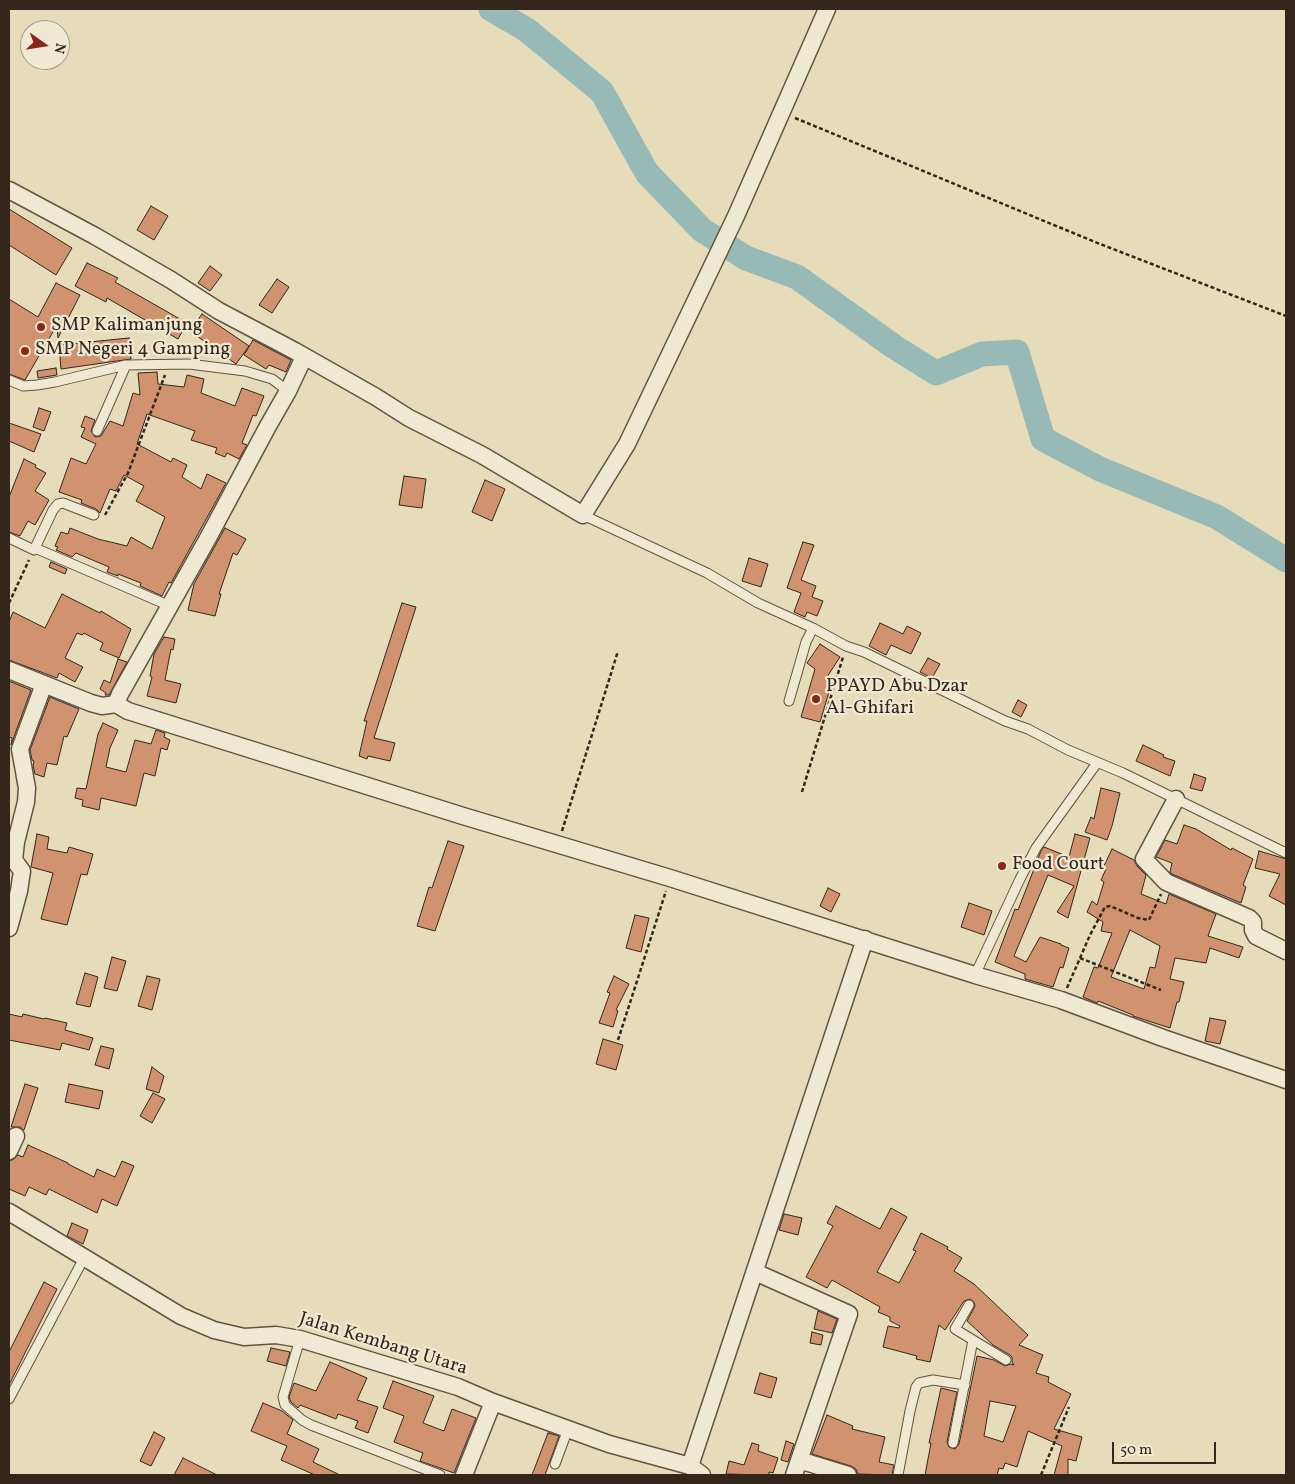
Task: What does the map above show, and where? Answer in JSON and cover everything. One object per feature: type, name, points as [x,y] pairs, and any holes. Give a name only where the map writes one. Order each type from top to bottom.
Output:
[{"type":"street","points":[[9,190],[95,236],[171,280],[219,312],[376,397],[409,418],[482,455],[583,514],[627,444],[726,235],[827,9]]},
{"type":"street","points":[[116,704],[288,391],[304,357]]},
{"type":"street","points":[[9,670],[91,703],[102,706],[116,704]]},
{"type":"street","points":[[9,928],[19,891],[22,871],[14,860],[16,842],[26,802],[27,788],[20,749],[44,684]]},
{"type":"street","points":[[116,704],[121,709],[670,878],[975,975],[1061,1000],[1125,1025],[1286,1079]]},
{"type":"street","points":[[1175,802],[1144,859],[1166,882],[1250,918],[1253,922],[1253,930],[1256,936],[1286,950]]},
{"type":"street","points":[[686,1470],[755,1272],[865,939]]},
{"type":"street","name":"Jalan Kembang Utara","points":[[9,1212],[181,1316],[214,1330],[244,1337],[276,1335],[300,1339],[458,1387],[493,1402],[686,1470]]},
{"type":"street","points":[[755,1272],[848,1314],[796,1468],[848,1475]]},
{"type":"street","points":[[464,1475],[493,1402]]},
{"type":"lane","points":[[9,380],[23,386],[36,385],[126,365],[189,364],[244,371],[272,379],[288,391]]},
{"type":"lane","points":[[97,430],[126,365]]},
{"type":"lane","points":[[35,549],[53,510],[58,504],[63,503],[94,516]]},
{"type":"lane","points":[[583,514],[707,573],[758,603],[813,628],[846,646],[864,652],[1005,721],[1028,729],[1068,750],[1123,773],[1175,802],[1286,853]]},
{"type":"lane","points":[[9,538],[170,606]]},
{"type":"lane","points":[[789,701],[806,642],[813,628]]},
{"type":"lane","points":[[975,975],[1036,848],[1097,763]]},
{"type":"lane","points":[[9,1399],[84,1258]]},
{"type":"lane","points":[[969,1305],[955,1329],[1006,1360]]},
{"type":"lane","points":[[300,1339],[283,1397],[285,1405],[302,1420],[311,1425],[440,1475]]},
{"type":"lane","points":[[953,1443],[973,1340]]},
{"type":"lane","points":[[898,1475],[916,1387],[919,1383],[933,1380],[965,1385]]},
{"type":"lane","points":[[554,1464],[568,1429]]},
{"type":"path","points":[[782,112],[1095,242],[1286,316]]},
{"type":"path","points":[[94,516],[104,518],[128,473],[169,364]]},
{"type":"path","points":[[9,603],[35,549]]},
{"type":"path","points":[[802,792],[846,646]]},
{"type":"path","points":[[558,845],[618,651]]},
{"type":"path","points":[[618,1040],[670,878]]},
{"type":"path","points":[[1061,1000],[1105,907],[1110,906],[1138,918],[1149,920],[1166,882]]},
{"type":"path","points":[[1080,958],[1161,990]]},
{"type":"path","points":[[1041,1475],[1069,1407]]},
{"type":"building","points":[[151,206],[168,216],[154,240],[137,230]]},
{"type":"building","points":[[9,209],[72,248],[56,275],[9,245]]},
{"type":"building","points":[[87,263],[118,278],[115,282],[187,323],[178,339],[107,298],[106,302],[75,286]]},
{"type":"building","points":[[210,266],[222,275],[210,291],[198,283]]},
{"type":"building","points":[[277,279],[289,287],[272,313],[259,305]]},
{"type":"building","name":"SMP Negeri 4 Gamping","points":[[56,283],[80,295],[58,338],[57,325],[25,380],[9,374],[9,299],[38,317]]},
{"type":"building","points":[[202,314],[249,346],[236,364],[190,331]]},
{"type":"building","points":[[129,338],[131,359],[61,369],[59,345]]},
{"type":"building","points":[[253,340],[291,360],[286,372],[269,365],[266,369],[244,355]]},
{"type":"building","points":[[56,368],[57,375],[38,378],[37,371]]},
{"type":"building","points":[[157,372],[158,384],[184,387],[187,375],[204,379],[201,393],[235,406],[242,388],[264,396],[256,416],[253,415],[242,443],[247,445],[239,459],[227,453],[225,457],[215,453],[217,448],[191,440],[195,431],[147,414],[137,444],[171,462],[173,458],[187,465],[182,477],[201,489],[207,474],[226,483],[162,596],[140,586],[141,583],[107,572],[109,567],[76,553],[72,557],[56,550],[58,547],[55,546],[61,532],[68,534],[70,528],[98,539],[127,546],[131,537],[152,549],[165,517],[136,501],[144,486],[124,475],[116,491],[110,489],[100,513],[96,509],[81,503],[82,500],[59,492],[71,458],[86,464],[96,444],[81,437],[85,428],[81,427],[85,416],[95,420],[91,431],[95,437],[101,436],[110,421],[123,426],[133,393],[140,395],[138,373]]},
{"type":"building","points":[[39,408],[51,412],[44,431],[33,427]]},
{"type":"building","points":[[9,423],[41,434],[34,452],[9,441]]},
{"type":"building","points":[[24,459],[46,473],[35,491],[49,500],[35,525],[28,521],[20,536],[9,532],[9,497]]},
{"type":"building","points":[[404,476],[426,479],[422,508],[399,505]]},
{"type":"building","points":[[485,480],[505,489],[492,521],[472,512]]},
{"type":"building","points":[[225,528],[246,539],[237,555],[233,553],[219,594],[221,594],[215,616],[188,610],[194,584]]},
{"type":"building","points":[[803,542],[814,545],[801,580],[816,586],[812,597],[823,601],[817,616],[807,612],[805,617],[794,612],[801,593],[787,588]]},
{"type":"building","points":[[749,558],[768,564],[761,587],[742,581]]},
{"type":"building","points":[[51,562],[67,569],[65,574],[49,567]]},
{"type":"building","points":[[62,594],[100,613],[101,611],[131,629],[119,658],[100,650],[103,643],[84,633],[82,635],[77,633],[65,658],[83,667],[75,682],[59,673],[57,678],[9,660],[9,622],[13,612],[45,628]]},
{"type":"building","points":[[402,603],[416,607],[374,738],[395,743],[390,761],[368,756],[367,759],[359,756],[367,721],[364,721]]},
{"type":"building","points":[[880,623],[903,634],[907,626],[921,633],[911,654],[891,645],[886,655],[869,646]]},
{"type":"building","points":[[164,637],[175,639],[173,650],[171,649],[165,680],[181,684],[176,703],[147,696],[152,677],[150,676],[154,654]]},
{"type":"building","points":[[820,644],[840,657],[825,680],[832,682],[820,722],[801,717],[815,669],[807,663]]},
{"type":"building","points":[[928,658],[940,664],[932,678],[920,672]]},
{"type":"building","points":[[118,659],[127,662],[109,695],[105,695],[106,693],[100,689],[104,680],[110,683]]},
{"type":"building","points":[[9,681],[31,690],[11,745],[12,738],[9,737]]},
{"type":"building","points":[[50,697],[79,709],[67,737],[64,736],[57,765],[47,763],[44,777],[35,774],[34,761],[32,760],[30,750]]},
{"type":"building","points":[[1018,700],[1027,705],[1021,717],[1012,712]]},
{"type":"building","points":[[103,723],[118,730],[110,748],[106,767],[126,772],[135,740],[151,744],[156,730],[165,733],[164,737],[170,740],[167,750],[161,748],[155,776],[144,773],[136,806],[101,798],[99,810],[82,806],[83,800],[75,798],[77,788],[86,789],[98,734]]},
{"type":"building","points":[[1143,745],[1164,755],[1163,757],[1175,761],[1170,776],[1136,761]]},
{"type":"building","points":[[1194,774],[1206,778],[1202,791],[1190,788]]},
{"type":"building","points":[[1101,788],[1120,793],[1107,840],[1085,832],[1091,817],[1094,819]]},
{"type":"building","points":[[1184,825],[1196,829],[1231,850],[1232,848],[1253,859],[1243,885],[1246,887],[1241,903],[1172,874],[1170,872],[1172,863],[1156,857],[1165,840],[1177,844]]},
{"type":"building","points":[[37,834],[49,837],[47,849],[67,853],[69,847],[93,854],[87,875],[81,874],[67,925],[41,919],[53,873],[31,867]]},
{"type":"building","points":[[1075,834],[1090,838],[1068,918],[1057,912],[1074,886],[1048,875],[1014,956],[1026,962],[1040,937],[1069,948],[1063,968],[1060,967],[1053,987],[1025,979],[1025,974],[995,962],[1015,909],[1018,910],[1041,851],[1044,847],[1069,857]]},
{"type":"building","points":[[448,841],[464,846],[435,931],[417,926],[429,887],[432,888]]},
{"type":"building","points":[[1112,849],[1134,860],[1146,875],[1141,894],[1166,904],[1169,894],[1216,914],[1208,936],[1243,947],[1239,958],[1210,948],[1206,963],[1175,958],[1170,979],[1184,982],[1170,1028],[1083,997],[1094,967],[1098,968],[1112,933],[1101,931],[1103,922],[1087,912],[1092,901],[1097,905],[1104,882],[1101,880],[1106,869],[1103,868]],"holes":[[[1130,930],[1160,946],[1155,968],[1150,967],[1144,989],[1111,977]]]},
{"type":"building","points":[[1259,851],[1286,859],[1286,905],[1269,896],[1280,874],[1255,868]]},
{"type":"building","points":[[828,888],[840,894],[831,912],[820,906]]},
{"type":"building","points":[[969,903],[992,911],[984,935],[961,927]]},
{"type":"building","points":[[635,915],[649,918],[641,952],[626,948]]},
{"type":"building","points":[[112,957],[126,961],[117,991],[104,988]]},
{"type":"building","points":[[85,973],[98,977],[90,1007],[76,1004]]},
{"type":"building","points":[[147,976],[160,979],[152,1010],[138,1006]]},
{"type":"building","points":[[614,976],[629,984],[616,1010],[618,1011],[613,1027],[599,1023],[610,993],[607,992]]},
{"type":"building","points":[[9,1014],[22,1017],[23,1014],[67,1023],[65,1030],[93,1038],[89,1050],[62,1043],[60,1050],[9,1040]]},
{"type":"building","points":[[1210,1018],[1226,1021],[1220,1044],[1205,1041]]},
{"type":"building","points":[[603,1039],[623,1045],[616,1070],[596,1064]]},
{"type":"building","points":[[101,1046],[114,1049],[109,1069],[95,1065]]},
{"type":"building","points":[[152,1067],[164,1076],[159,1093],[146,1089]]},
{"type":"building","points":[[25,1084],[38,1088],[24,1130],[20,1127],[11,1127]]},
{"type":"building","points":[[69,1084],[103,1091],[99,1109],[65,1102]]},
{"type":"building","points":[[153,1093],[165,1099],[152,1123],[140,1116]]},
{"type":"building","points":[[28,1145],[94,1177],[97,1169],[115,1177],[122,1161],[134,1166],[117,1206],[102,1199],[97,1213],[49,1189],[46,1195],[29,1187],[25,1196],[9,1189],[9,1161],[18,1155],[23,1157]]},
{"type":"building","points":[[836,1206],[880,1229],[891,1208],[907,1217],[877,1272],[899,1283],[916,1251],[913,1250],[921,1233],[948,1247],[947,1249],[962,1258],[954,1271],[974,1284],[1028,1335],[1019,1345],[1043,1355],[1036,1373],[1049,1377],[1048,1382],[1071,1394],[1054,1429],[1082,1437],[1076,1461],[1068,1459],[1068,1475],[1054,1475],[1062,1446],[1028,1431],[1017,1467],[1005,1463],[1003,1469],[999,1468],[997,1475],[925,1475],[931,1443],[929,1443],[941,1388],[957,1392],[947,1442],[949,1447],[955,1449],[959,1444],[977,1356],[994,1360],[1005,1366],[1014,1365],[1012,1357],[993,1345],[967,1321],[975,1306],[974,1302],[970,1299],[964,1301],[945,1330],[939,1325],[930,1362],[916,1359],[917,1356],[883,1347],[888,1326],[899,1328],[900,1326],[890,1321],[890,1317],[878,1312],[880,1307],[832,1280],[827,1288],[806,1277],[833,1226],[827,1223]],"holes":[[[990,1401],[1016,1406],[1003,1442],[984,1436]]]},
{"type":"building","points":[[784,1214],[802,1218],[798,1235],[779,1230]]},
{"type":"building","points":[[72,1223],[88,1230],[83,1244],[67,1236]]},
{"type":"building","points":[[44,1282],[57,1289],[9,1385],[9,1352]]},
{"type":"building","points":[[818,1311],[837,1319],[832,1333],[814,1329]]},
{"type":"building","points":[[812,1332],[823,1335],[821,1345],[810,1343]]},
{"type":"building","points":[[271,1348],[290,1352],[286,1366],[267,1361]]},
{"type":"building","points":[[330,1362],[367,1378],[357,1400],[378,1407],[368,1433],[355,1428],[358,1421],[338,1414],[336,1419],[300,1405],[298,1408],[291,1402],[289,1397],[294,1383],[316,1391]]},
{"type":"building","points":[[760,1373],[777,1378],[771,1398],[754,1393]]},
{"type":"building","points":[[393,1381],[434,1396],[423,1423],[444,1431],[452,1409],[476,1418],[454,1473],[420,1461],[423,1453],[394,1442],[404,1416],[383,1408]]},
{"type":"building","points":[[263,1403],[282,1411],[293,1420],[287,1434],[319,1449],[313,1462],[340,1475],[315,1475],[281,1460],[287,1446],[251,1431]]},
{"type":"building","points":[[827,1415],[853,1426],[852,1429],[885,1437],[879,1462],[894,1465],[892,1475],[858,1474],[856,1469],[851,1466],[812,1454]]},
{"type":"building","points":[[154,1432],[165,1438],[151,1466],[140,1461]]},
{"type":"building","points":[[548,1433],[559,1436],[545,1475],[532,1475]]},
{"type":"building","points":[[786,1441],[794,1444],[788,1462],[781,1460]]},
{"type":"building","points":[[752,1443],[759,1445],[758,1451],[778,1458],[773,1473],[769,1472],[769,1475],[726,1474],[729,1461],[744,1465]]},
{"type":"building","points":[[183,1458],[217,1475],[174,1475]]},
{"type":"waterway","points":[[491,9],[527,30],[602,92],[647,173],[702,230],[746,258],[797,277],[893,346],[936,373],[982,354],[1017,352],[1043,439],[1100,469],[1217,517],[1286,560]]},
{"type":"place","name":"SMP Kalimanjung","points":[[41,327]]},
{"type":"place","name":"SMP Negeri 4 Gamping","points":[[25,351]]},
{"type":"place","name":"PPAYD Abu Dzar Al-Ghifari","points":[[816,699]]},
{"type":"place","name":"Food Court","points":[[1002,866]]}]
